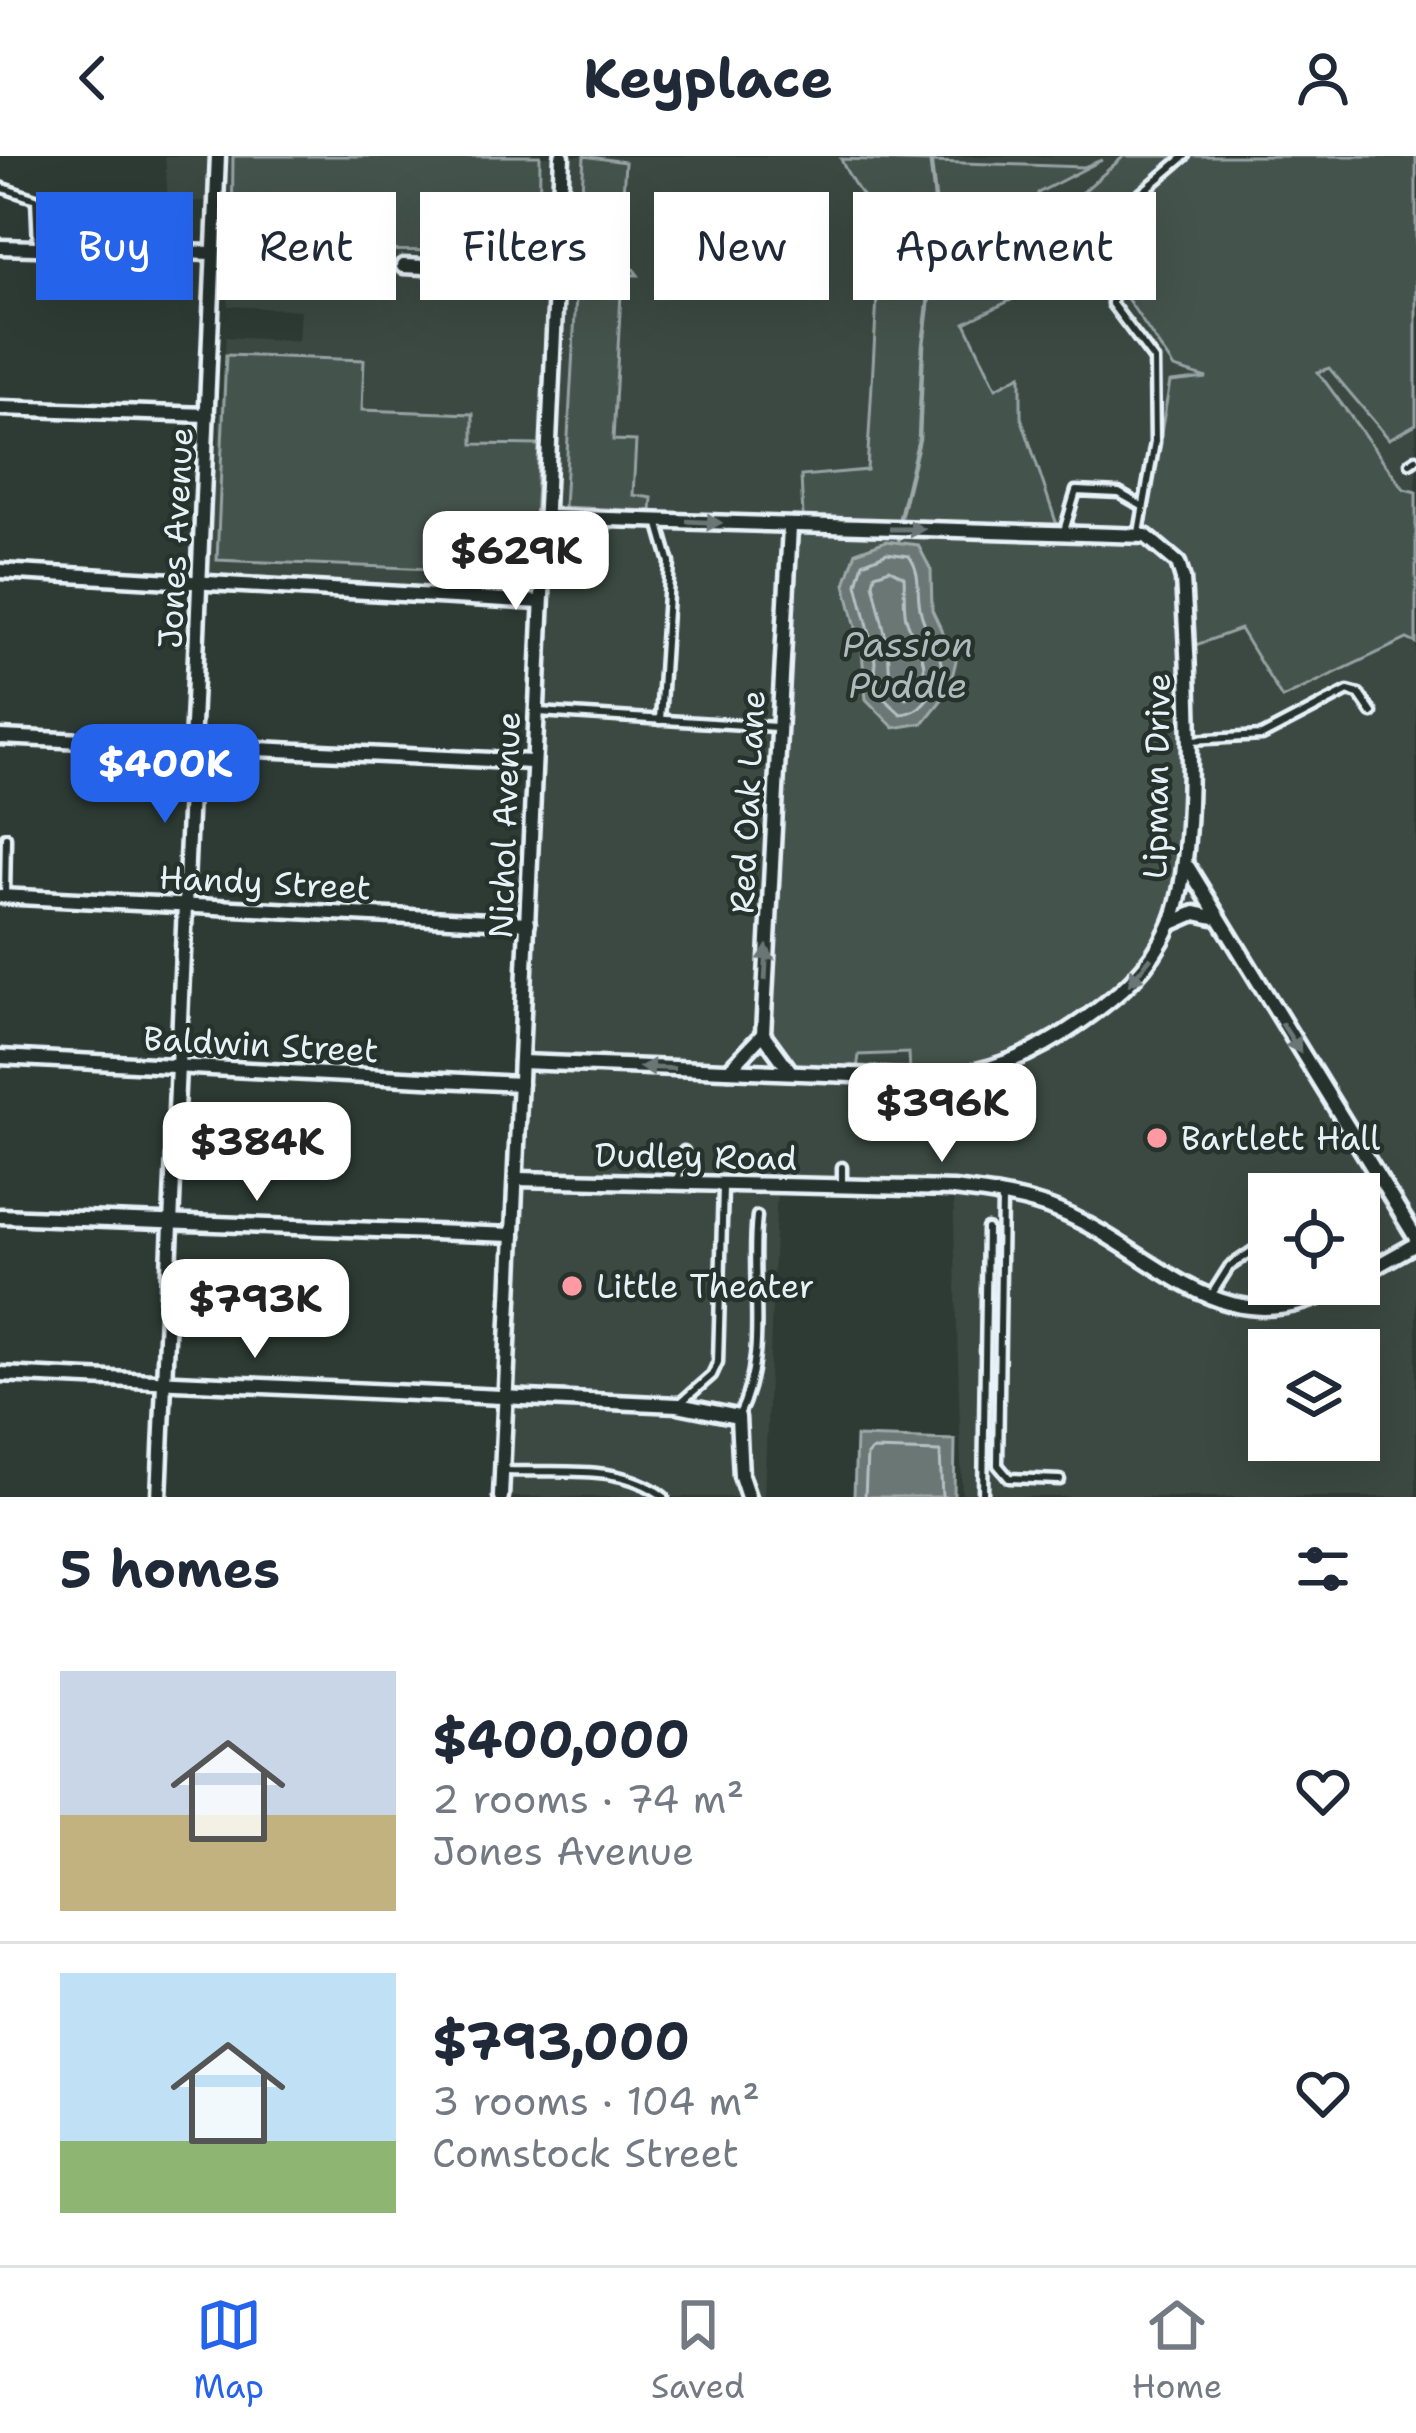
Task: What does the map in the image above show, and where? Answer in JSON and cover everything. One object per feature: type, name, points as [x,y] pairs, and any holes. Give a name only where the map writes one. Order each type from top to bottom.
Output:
[{"type":"street","name":"Jones Avenue","points":[[159,1497],[218,156]]},
{"type":"street","name":"Nichol Avenue","points":[[560,192],[562,156]]},
{"type":"street","points":[[0,247],[36,248]]},
{"type":"street","points":[[193,252],[213,253]]},
{"type":"street","points":[[403,266],[420,267]]},
{"type":"street","name":"Nichol Avenue","points":[[502,1497],[556,300]]},
{"type":"street","points":[[0,408],[207,415]]},
{"type":"street","points":[[545,517],[1138,536]]},
{"type":"street","name":"Red Oak Lane","points":[[763,1034],[790,527]]},
{"type":"street","name":"Lipman Drive","points":[[521,1062],[930,1078],[996,1069],[1067,1032],[1126,988],[1171,924],[1187,866],[1183,579],[1169,553],[1138,536]]},
{"type":"street","points":[[0,571],[541,602]]},
{"type":"street","points":[[0,737],[193,742],[532,762]]},
{"type":"street","points":[[1187,866],[1416,1241],[1380,1263]]},
{"type":"street","name":"Handy Street","points":[[2,896],[528,923]]},
{"type":"street","points":[[1171,924],[1196,913],[1218,918]]},
{"type":"street","points":[[729,1070],[763,1034],[790,1071]]},
{"type":"street","name":"Baldwin Street","points":[[0,1058],[520,1084]]},
{"type":"street","name":"Dudley Road","points":[[517,1180],[842,1186],[1002,1195],[1063,1213],[1190,1290],[1250,1310],[1284,1310],[1296,1305]]},
{"type":"street","points":[[0,1216],[513,1235]]},
{"type":"street","points":[[0,1373],[678,1405],[738,1417],[741,1476],[748,1497]]},
{"type":"lane","points":[[1138,536],[1155,442],[1154,360],[1112,304],[1115,236],[1132,201],[1185,156]]},
{"type":"lane","points":[[0,188],[36,200]]},
{"type":"lane","points":[[1064,531],[1076,491],[1119,493],[1142,506]]},
{"type":"lane","points":[[657,520],[670,563],[660,720]]},
{"type":"lane","points":[[1187,740],[1262,736],[1348,691],[1359,694],[1372,713]]},
{"type":"lane","points":[[536,712],[776,727]]},
{"type":"lane","points":[[2,896],[6,837]]},
{"type":"lane","points":[[677,1182],[684,1151]]},
{"type":"lane","points":[[842,1167],[842,1186]]},
{"type":"lane","points":[[678,1405],[712,1375],[718,1362],[723,1184]]},
{"type":"lane","points":[[1002,1195],[998,1465],[1009,1478],[1060,1480]]},
{"type":"lane","points":[[738,1417],[750,1393],[758,1346],[757,1216]]},
{"type":"lane","points":[[983,1497],[987,1228]]},
{"type":"lane","points":[[1211,1297],[1229,1267],[1248,1254]]},
{"type":"lane","points":[[503,1471],[611,1474],[636,1479],[664,1497]]},
{"type":"shaded area","points":[[165,156],[1416,156],[1416,1497],[962,1497],[953,1189],[777,1185],[764,1497],[502,1497],[541,603],[200,580],[215,480],[226,337],[298,341],[300,310],[228,306],[228,300],[396,300],[396,192],[217,192],[217,200],[193,201],[193,192],[167,192]]},
{"type":"shaded area","points":[[233,156],[540,156],[540,192],[420,192],[420,251],[396,250],[396,192],[233,192]]},
{"type":"shaded area","points":[[584,156],[625,162],[623,192],[582,192]]},
{"type":"shaded area","points":[[1124,156],[1416,156],[1416,424],[1389,439],[1329,368],[1318,372],[1404,489],[1416,492],[1416,643],[1407,639],[1282,698],[1240,629],[1190,647],[1184,900],[1138,984],[988,1064],[910,1072],[909,1053],[859,1055],[857,1070],[790,1071],[763,1034],[793,526],[803,516],[801,476],[867,470],[877,300],[1011,300],[965,323],[996,388],[1021,375],[1021,417],[1057,525],[1027,528],[1143,535],[1170,382],[1207,378],[1174,368],[1128,300],[1156,300],[1156,192],[1083,192]]},
{"type":"shaded area","points":[[841,159],[1084,167],[1102,160],[1040,192],[860,192]]},
{"type":"shaded area","points":[[576,300],[621,300],[613,440],[636,441],[633,495],[652,498],[651,511],[564,507]]},
{"type":"shaded area","points":[[226,355],[364,360],[362,410],[473,414],[473,444],[539,445],[532,573],[217,560]]},
{"type":"water","name":"Passion Puddle","points":[[886,541],[918,545],[931,570],[932,610],[956,661],[948,692],[923,723],[894,728],[866,699],[862,651],[845,584],[856,552]]},
{"type":"water","points":[[856,1437],[955,1440],[954,1497],[854,1497]]},
{"type":"waterway","points":[[899,522],[919,439],[923,345],[938,225],[930,156]]},
{"type":"place","name":"Bartlett Hall","points":[[1157,1138]]},
{"type":"place","name":"Little Theater","points":[[572,1286]]}]
